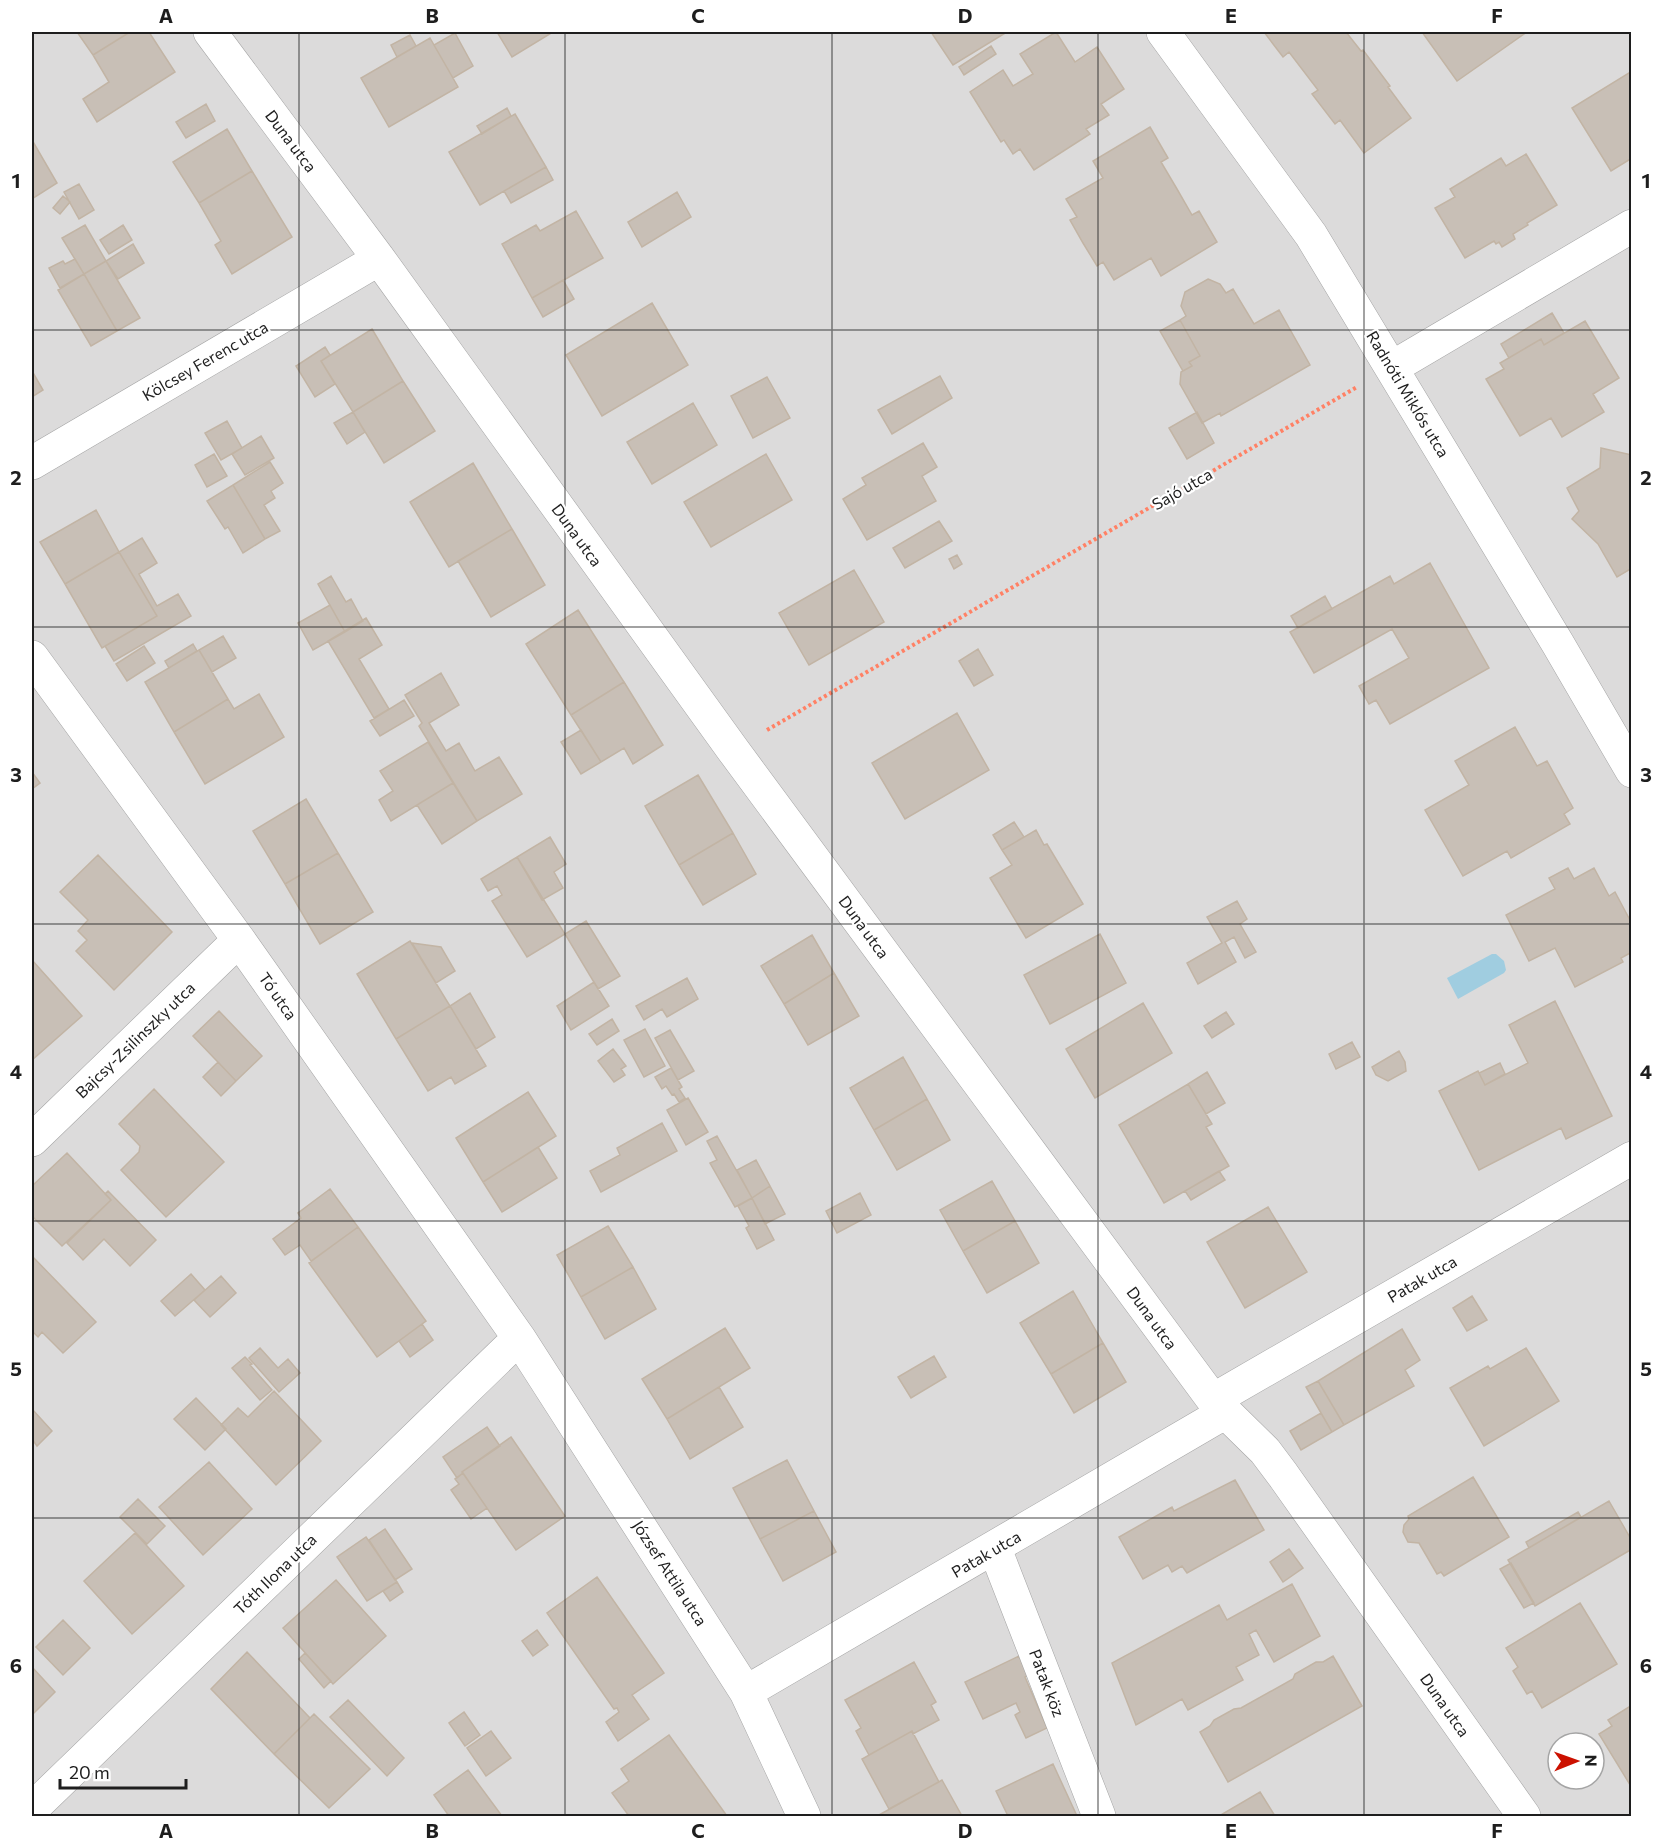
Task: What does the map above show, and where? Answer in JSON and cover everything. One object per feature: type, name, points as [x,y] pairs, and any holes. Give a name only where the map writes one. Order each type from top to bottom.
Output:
[{"type":"street","name":"Duna utca","points":[[210,32],[379,259],[732,750],[1219,1407],[1265,1451],[1283,1475],[1524,1816]]},
{"type":"street","name":"Radnóti Miklós utca","points":[[1163,32],[1311,235],[1393,367],[1632,771]]},
{"type":"street","points":[[1393,367],[1632,226]]},
{"type":"street","name":"Kölcsey Ferenc utca","points":[[32,463],[379,259]]},
{"type":"street","name":"Tó utca","points":[[32,657],[239,940],[519,1338]]},
{"type":"street","name":"Bajcsy-Zsilinszky utca","points":[[32,1140],[239,940]]},
{"type":"street","name":"Patak utca","points":[[746,1692],[995,1549],[1219,1407],[1632,1158]]},
{"type":"street","name":"József Attila utca","points":[[519,1338],[746,1692],[804,1816]]},
{"type":"street","name":"Tóth Ilona utca","points":[[32,1809],[519,1338]]},
{"type":"street","name":"Patak köz","points":[[995,1549],[1099,1816]]},
{"type":"path","name":"Sajó utca","points":[[732,750],[1393,367]]},
{"type":"shaded area","points":[[32,32],[1631,32],[1631,1816],[32,1816]]},
{"type":"water","points":[[1496,954],[1504,961],[1506,970],[1504,973],[1458,999],[1447,978]]},
{"type":"building","points":[[77,32],[130,32],[93,55]]},
{"type":"building","points":[[130,32],[149,32],[175,72],[97,122],[83,99],[109,82],[93,55]]},
{"type":"building","points":[[497,32],[553,32],[512,57]]},
{"type":"building","points":[[931,32],[1007,32],[953,65]]},
{"type":"building","points":[[1056,32],[1075,62],[1097,47],[1124,89],[1101,104],[1109,115],[1086,129],[1090,134],[1034,170],[1020,149],[1013,154],[1004,140],[1001,142],[970,92],[1003,70],[1013,86],[1033,74],[1020,54]]},
{"type":"building","points":[[1264,32],[1346,32],[1361,51],[1363,50],[1411,118],[1364,153],[1340,120],[1335,124],[1312,94],[1318,90],[1289,52],[1283,57]]},
{"type":"building","points":[[1422,32],[1527,32],[1457,81]]},
{"type":"building","points":[[455,33],[473,66],[453,78],[434,45]]},
{"type":"building","points":[[410,35],[416,46],[397,57],[391,45]]},
{"type":"building","points":[[430,38],[458,87],[389,127],[361,78]]},
{"type":"building","points":[[991,46],[996,54],[964,75],[959,67]]},
{"type":"building","points":[[1632,71],[1632,158],[1611,171],[1572,108]]},
{"type":"building","points":[[206,104],[215,121],[186,138],[176,122]]},
{"type":"building","points":[[507,108],[511,116],[482,134],[477,126]]},
{"type":"building","points":[[515,114],[546,167],[480,205],[449,152]]},
{"type":"building","points":[[1150,127],[1168,158],[1161,162],[1192,215],[1199,211],[1217,242],[1161,276],[1151,258],[1114,280],[1103,262],[1097,266],[1083,243],[1070,220],[1077,217],[1066,199],[1103,178],[1093,161]]},
{"type":"building","points":[[227,129],[252,171],[199,203],[173,162]]},
{"type":"building","points":[[32,140],[57,183],[32,199]]},
{"type":"building","points":[[1526,154],[1557,205],[1527,223],[1528,225],[1513,234],[1515,239],[1502,247],[1499,242],[1496,244],[1494,241],[1465,258],[1435,208],[1455,197],[1450,189],[1501,158],[1506,166]]},
{"type":"building","points":[[546,167],[553,180],[511,203],[504,191]]},
{"type":"building","points":[[252,171],[292,237],[232,274],[215,245],[221,241],[199,203]]},
{"type":"building","points":[[79,184],[94,210],[79,219],[64,192]]},
{"type":"building","points":[[677,192],[691,217],[642,247],[628,222]]},
{"type":"building","points":[[63,196],[70,202],[60,214],[53,208]]},
{"type":"building","points":[[576,211],[603,258],[532,298],[502,244],[536,225],[540,231]]},
{"type":"building","points":[[85,225],[106,261],[84,274],[62,238]]},
{"type":"building","points":[[123,225],[132,240],[109,254],[100,240]]},
{"type":"building","points":[[133,244],[144,263],[118,279],[106,261]]},
{"type":"building","points":[[75,259],[84,274],[60,288],[49,268],[63,261],[65,264]]},
{"type":"building","points":[[106,261],[140,318],[117,331],[84,274]]},
{"type":"building","points":[[84,274],[117,331],[91,346],[58,290]]},
{"type":"building","points":[[1208,279],[1220,284],[1226,293],[1233,289],[1254,324],[1279,310],[1310,365],[1221,416],[1220,413],[1202,423],[1180,384],[1181,372],[1192,366],[1189,362],[1200,356],[1180,320],[1186,316],[1181,306],[1185,292]]},
{"type":"building","points":[[563,280],[574,299],[543,317],[532,298]]},
{"type":"building","points":[[652,303],[688,365],[602,416],[566,355]]},
{"type":"building","points":[[1552,313],[1564,333],[1544,345],[1541,339],[1509,358],[1501,344]]},
{"type":"building","points":[[1180,320],[1200,356],[1189,362],[1192,366],[1183,371],[1160,331]]},
{"type":"building","points":[[1585,321],[1619,378],[1593,394],[1604,412],[1562,437],[1551,418],[1520,436],[1486,379],[1504,369],[1500,363],[1541,339],[1544,345]]},
{"type":"building","points":[[372,329],[403,381],[353,412],[321,361]]},
{"type":"building","points":[[325,347],[330,355],[321,361],[335,384],[315,397],[296,366]]},
{"type":"building","points":[[32,371],[43,390],[32,397]]},
{"type":"building","points":[[940,376],[952,398],[892,434],[878,410]]},
{"type":"building","points":[[767,377],[790,418],[753,438],[731,396]]},
{"type":"building","points":[[403,381],[435,431],[384,463],[353,412]]},
{"type":"building","points":[[693,403],[717,445],[652,484],[627,442]]},
{"type":"building","points":[[353,412],[365,432],[347,444],[334,423]]},
{"type":"building","points":[[1197,412],[1214,443],[1187,459],[1169,428]]},
{"type":"building","points":[[227,421],[242,448],[221,460],[205,433]]},
{"type":"building","points":[[261,436],[274,458],[245,475],[232,454]]},
{"type":"building","points":[[923,443],[937,467],[922,476],[936,501],[867,540],[843,499],[866,485],[862,478]]},
{"type":"building","points":[[1601,448],[1632,455],[1632,568],[1617,577],[1598,544],[1572,519],[1579,511],[1567,488],[1600,468]]},
{"type":"building","points":[[214,454],[227,476],[207,487],[195,465]]},
{"type":"building","points":[[766,454],[792,500],[711,547],[684,502]]},
{"type":"building","points":[[270,462],[283,483],[271,491],[275,498],[264,505],[280,531],[265,539],[233,485]]},
{"type":"building","points":[[473,463],[512,529],[449,567],[410,502]]},
{"type":"building","points":[[233,485],[265,539],[243,553],[228,527],[225,529],[207,501]]},
{"type":"building","points":[[96,510],[119,552],[65,584],[40,542]]},
{"type":"building","points":[[939,521],[952,541],[905,568],[893,548]]},
{"type":"building","points":[[512,529],[545,585],[491,617],[458,561]]},
{"type":"building","points":[[142,538],[157,563],[139,574],[157,606],[178,594],[191,616],[114,661],[105,646],[157,616],[119,552]]},
{"type":"building","points":[[119,552],[157,616],[102,648],[65,584]]},
{"type":"building","points":[[957,555],[962,564],[954,569],[949,559]]},
{"type":"building","points":[[1430,563],[1489,668],[1390,724],[1376,700],[1369,704],[1359,686],[1409,658],[1392,629],[1314,673],[1290,632],[1390,576],[1394,584]]},
{"type":"building","points":[[854,570],[884,622],[809,665],[779,613]]},
{"type":"building","points":[[331,576],[346,602],[351,599],[363,621],[345,632],[318,584]]},
{"type":"building","points":[[1325,596],[1332,609],[1298,628],[1291,616]]},
{"type":"building","points":[[330,605],[345,632],[313,650],[298,623]]},
{"type":"building","points":[[578,610],[624,682],[571,715],[526,644]]},
{"type":"building","points":[[366,618],[382,645],[359,659],[389,709],[374,718],[328,641]]},
{"type":"building","points":[[223,636],[236,658],[212,672],[199,650]]},
{"type":"building","points":[[193,644],[197,651],[169,668],[165,661]]},
{"type":"building","points":[[144,646],[155,663],[127,681],[116,664]]},
{"type":"building","points":[[978,649],[993,675],[974,686],[959,661]]},
{"type":"building","points":[[199,650],[228,699],[174,732],[145,682]]},
{"type":"building","points":[[441,673],[459,705],[429,723],[446,751],[459,743],[475,771],[499,757],[522,794],[477,821],[419,726],[422,723],[405,695]]},
{"type":"building","points":[[624,682],[663,745],[633,764],[624,748],[601,762],[571,715]]},
{"type":"building","points":[[259,694],[284,737],[205,784],[174,732],[228,699],[234,709]]},
{"type":"building","points":[[404,700],[414,716],[380,736],[370,721]]},
{"type":"building","points":[[957,713],[989,770],[905,819],[872,763]]},
{"type":"building","points":[[1515,727],[1537,766],[1547,761],[1573,808],[1564,814],[1570,824],[1511,858],[1507,851],[1463,876],[1425,810],[1469,785],[1455,761]]},
{"type":"building","points":[[581,730],[601,762],[581,774],[561,742]]},
{"type":"building","points":[[428,742],[453,783],[391,821],[379,800],[393,791],[380,771]]},
{"type":"building","points":[[32,772],[40,783],[32,789]]},
{"type":"building","points":[[698,775],[733,833],[679,865],[645,806]]},
{"type":"building","points":[[453,783],[477,821],[442,844],[417,805]]},
{"type":"building","points":[[306,799],[338,853],[285,884],[253,831]]},
{"type":"building","points":[[1014,822],[1024,837],[1002,850],[993,835]]},
{"type":"building","points":[[1036,830],[1083,904],[1026,938],[990,878],[1012,865],[1002,850]]},
{"type":"building","points":[[733,833],[756,874],[703,905],[679,865]]},
{"type":"building","points":[[550,837],[566,864],[554,872],[563,888],[542,900],[517,857]]},
{"type":"building","points":[[338,853],[373,912],[320,944],[285,884]]},
{"type":"building","points":[[98,855],[172,932],[114,990],[76,951],[87,940],[78,931],[88,920],[60,892]]},
{"type":"building","points":[[517,857],[565,934],[527,957],[492,901],[502,895],[497,886],[488,891],[481,879]]},
{"type":"building","points":[[1568,868],[1574,879],[1594,868],[1609,896],[1615,892],[1632,924],[1632,952],[1621,958],[1623,962],[1575,987],[1555,948],[1529,961],[1506,915],[1555,889],[1549,878]]},
{"type":"building","points":[[1237,901],[1247,919],[1240,924],[1256,952],[1245,958],[1234,937],[1225,942],[1236,962],[1198,984],[1187,963],[1222,943],[1207,917]]},
{"type":"building","points":[[586,921],[620,976],[598,989],[565,934]]},
{"type":"building","points":[[1100,934],[1126,983],[1050,1024],[1024,975]]},
{"type":"building","points":[[812,935],[834,973],[784,1004],[761,966]]},
{"type":"building","points":[[410,941],[450,1006],[396,1039],[357,974]]},
{"type":"building","points":[[412,943],[441,947],[455,971],[436,983]]},
{"type":"building","points":[[32,960],[82,1016],[32,1060]]},
{"type":"building","points":[[834,973],[859,1016],[808,1045],[784,1004]]},
{"type":"building","points":[[687,978],[698,999],[667,1017],[662,1009],[644,1020],[636,1006]]},
{"type":"building","points":[[594,982],[609,1006],[571,1030],[557,1006]]},
{"type":"building","points":[[470,993],[495,1037],[476,1049],[450,1006]]},
{"type":"building","points":[[1555,1001],[1612,1116],[1566,1139],[1561,1128],[1479,1170],[1439,1091],[1478,1071],[1485,1085],[1528,1063],[1509,1025]]},
{"type":"building","points":[[1143,1003],[1172,1053],[1095,1098],[1066,1049]]},
{"type":"building","points":[[450,1006],[486,1066],[455,1084],[451,1077],[428,1091],[396,1039]]},
{"type":"building","points":[[219,1011],[262,1056],[236,1081],[193,1036]]},
{"type":"building","points":[[1226,1012],[1234,1024],[1212,1038],[1204,1026]]},
{"type":"building","points":[[612,1019],[619,1031],[597,1045],[589,1034]]},
{"type":"building","points":[[645,1029],[665,1066],[644,1077],[624,1040]]},
{"type":"building","points":[[670,1030],[694,1071],[678,1080],[655,1038]]},
{"type":"building","points":[[1352,1042],[1360,1057],[1336,1069],[1329,1054]]},
{"type":"building","points":[[613,1049],[626,1066],[621,1069],[625,1075],[614,1082],[598,1061]]},
{"type":"building","points":[[1399,1051],[1405,1062],[1406,1071],[1388,1081],[1376,1075],[1372,1067]]},
{"type":"building","points":[[903,1057],[927,1099],[874,1130],[850,1088]]},
{"type":"building","points":[[218,1062],[236,1081],[221,1096],[203,1077]]},
{"type":"building","points":[[1500,1063],[1505,1074],[1485,1085],[1479,1073]]},
{"type":"building","points":[[671,1068],[682,1087],[679,1089],[685,1098],[679,1102],[666,1086],[662,1089],[655,1077]]},
{"type":"building","points":[[1207,1072],[1225,1103],[1206,1114],[1188,1084]]},
{"type":"building","points":[[1188,1084],[1212,1124],[1206,1127],[1229,1166],[1164,1203],[1119,1125]]},
{"type":"building","points":[[154,1089],[224,1162],[166,1217],[121,1170],[139,1152],[140,1146],[119,1124]]},
{"type":"building","points":[[528,1092],[556,1136],[483,1182],[456,1138]]},
{"type":"building","points":[[688,1098],[708,1132],[686,1145],[667,1110]]},
{"type":"building","points":[[927,1099],[950,1140],[897,1170],[874,1130]]},
{"type":"building","points":[[662,1123],[677,1151],[601,1192],[590,1171],[620,1155],[617,1148]]},
{"type":"building","points":[[717,1136],[752,1198],[735,1207],[710,1163],[717,1160],[707,1141]]},
{"type":"building","points":[[538,1147],[557,1178],[502,1212],[483,1182]]},
{"type":"building","points":[[67,1153],[111,1200],[62,1246],[32,1216],[32,1186]]},
{"type":"building","points":[[756,1160],[770,1186],[752,1198],[737,1170]]},
{"type":"building","points":[[1219,1171],[1225,1180],[1191,1200],[1185,1191]]},
{"type":"building","points":[[992,1181],[1015,1221],[963,1251],[940,1210]]},
{"type":"building","points":[[770,1186],[785,1214],[765,1224],[752,1198]]},
{"type":"building","points":[[330,1189],[358,1227],[311,1261],[300,1245],[285,1255],[273,1239],[301,1218],[298,1213]]},
{"type":"building","points":[[108,1191],[156,1240],[130,1266],[104,1239],[83,1260],[67,1243],[111,1200],[105,1194]]},
{"type":"building","points":[[860,1193],[871,1215],[837,1233],[826,1211]]},
{"type":"building","points":[[752,1198],[774,1240],[757,1249],[746,1228],[749,1226],[738,1206]]},
{"type":"building","points":[[1268,1207],[1307,1272],[1245,1308],[1207,1242]]},
{"type":"building","points":[[1015,1221],[1039,1263],[987,1293],[963,1251]]},
{"type":"building","points":[[608,1226],[633,1267],[581,1297],[557,1255]]},
{"type":"building","points":[[358,1227],[426,1321],[377,1357],[309,1263]]},
{"type":"building","points":[[32,1256],[96,1322],[63,1353],[42,1332],[38,1337],[32,1331]]},
{"type":"building","points":[[633,1267],[656,1309],[605,1339],[581,1297]]},
{"type":"building","points":[[191,1274],[205,1290],[175,1316],[161,1301]]},
{"type":"building","points":[[221,1276],[236,1293],[210,1317],[194,1300]]},
{"type":"building","points":[[1073,1291],[1103,1343],[1051,1374],[1020,1323]]},
{"type":"building","points":[[1472,1296],[1487,1320],[1467,1331],[1453,1308]]},
{"type":"building","points":[[422,1324],[433,1340],[410,1357],[399,1341]]},
{"type":"building","points":[[725,1328],[750,1368],[667,1419],[642,1379]]},
{"type":"building","points":[[1402,1329],[1420,1360],[1405,1370],[1414,1386],[1344,1425],[1318,1381]]},
{"type":"building","points":[[1103,1343],[1126,1382],[1074,1413],[1051,1374]]},
{"type":"building","points":[[260,1348],[278,1368],[288,1359],[300,1373],[279,1392],[249,1358]]},
{"type":"building","points":[[1526,1348],[1559,1401],[1484,1446],[1450,1388],[1488,1366],[1490,1369]]},
{"type":"building","points":[[934,1356],[946,1377],[911,1398],[898,1377]]},
{"type":"building","points":[[245,1357],[272,1390],[260,1400],[232,1368]]},
{"type":"building","points":[[1318,1381],[1344,1425],[1332,1432],[1306,1387]]},
{"type":"building","points":[[719,1387],[743,1427],[690,1459],[667,1419]]},
{"type":"building","points":[[274,1391],[321,1441],[276,1485],[221,1425],[238,1408],[248,1417]]},
{"type":"building","points":[[196,1398],[226,1429],[205,1450],[174,1419]]},
{"type":"building","points":[[32,1409],[52,1431],[37,1446],[32,1439]]},
{"type":"building","points":[[1321,1413],[1332,1432],[1301,1450],[1290,1431]]},
{"type":"building","points":[[487,1427],[500,1446],[462,1472],[457,1478],[443,1457]]},
{"type":"building","points":[[511,1437],[565,1516],[516,1550],[462,1472]]},
{"type":"building","points":[[787,1460],[814,1511],[760,1539],[733,1488]]},
{"type":"building","points":[[209,1462],[252,1509],[203,1555],[159,1507]]},
{"type":"building","points":[[463,1473],[487,1508],[471,1519],[451,1490],[459,1484],[455,1479]]},
{"type":"building","points":[[1473,1477],[1509,1537],[1444,1576],[1441,1572],[1437,1574],[1419,1543],[1408,1542],[1403,1532],[1404,1525],[1409,1519],[1408,1516]]},
{"type":"building","points":[[1235,1480],[1264,1530],[1187,1573],[1182,1566],[1172,1572],[1168,1565],[1143,1579],[1119,1537],[1172,1507],[1174,1511]]},
{"type":"building","points":[[138,1499],[165,1526],[147,1544],[120,1517]]},
{"type":"building","points":[[1609,1501],[1632,1541],[1632,1549],[1535,1606],[1508,1560]]},
{"type":"building","points":[[814,1511],[836,1552],[783,1581],[760,1539]]},
{"type":"building","points":[[1578,1512],[1581,1517],[1529,1548],[1526,1542]]},
{"type":"building","points":[[385,1529],[412,1569],[395,1580],[369,1540]]},
{"type":"building","points":[[135,1533],[184,1586],[132,1634],[84,1581]]},
{"type":"building","points":[[366,1537],[397,1582],[367,1601],[337,1557]]},
{"type":"building","points":[[1289,1549],[1303,1568],[1283,1582],[1270,1562]]},
{"type":"building","points":[[1511,1563],[1534,1603],[1524,1608],[1500,1569]]},
{"type":"building","points":[[597,1577],[664,1673],[632,1695],[649,1719],[618,1741],[606,1722],[619,1712],[617,1708],[614,1709],[547,1613]]},
{"type":"building","points":[[336,1580],[386,1636],[333,1684],[283,1628]]},
{"type":"building","points":[[397,1582],[403,1592],[390,1601],[383,1591]]},
{"type":"building","points":[[1292,1584],[1320,1636],[1274,1662],[1256,1630],[1249,1634],[1259,1655],[1236,1667],[1243,1680],[1188,1710],[1182,1699],[1136,1725],[1112,1663],[1219,1605],[1227,1620]]},
{"type":"building","points":[[1580,1603],[1617,1664],[1542,1708],[1532,1691],[1527,1694],[1513,1671],[1518,1667],[1506,1648]]},
{"type":"building","points":[[63,1620],[90,1648],[63,1675],[36,1647]]},
{"type":"building","points":[[537,1630],[548,1645],[533,1656],[522,1641]]},
{"type":"building","points":[[247,1652],[310,1718],[274,1754],[211,1689]]},
{"type":"building","points":[[305,1653],[331,1681],[324,1688],[299,1659]]},
{"type":"building","points":[[1019,1656],[1028,1675],[1025,1677],[1047,1728],[1026,1738],[1015,1715],[1020,1712],[1016,1703],[983,1719],[965,1682]]},
{"type":"building","points":[[1333,1656],[1362,1706],[1228,1782],[1200,1732],[1210,1726],[1214,1720],[1293,1679],[1295,1674],[1316,1662],[1323,1662]]},
{"type":"building","points":[[914,1662],[936,1702],[931,1705],[939,1720],[913,1734],[912,1731],[869,1755],[856,1731],[861,1728],[845,1700]]},
{"type":"building","points":[[32,1667],[55,1692],[32,1715]]},
{"type":"building","points":[[348,1700],[404,1758],[387,1776],[330,1717]]},
{"type":"building","points":[[1632,1705],[1632,1788],[1606,1745],[1606,1731],[1604,1731],[1612,1726],[1608,1720]]},
{"type":"building","points":[[464,1712],[480,1735],[465,1746],[449,1723]]},
{"type":"building","points":[[314,1714],[370,1769],[329,1808],[274,1754]]},
{"type":"building","points":[[491,1731],[511,1758],[486,1776],[467,1748]]},
{"type":"building","points":[[912,1731],[939,1782],[889,1809],[862,1759]]},
{"type":"building","points":[[669,1735],[727,1816],[629,1816],[612,1793],[629,1781],[621,1769]]},
{"type":"building","points":[[1053,1764],[1077,1816],[1003,1816],[1007,1814],[996,1791]]},
{"type":"building","points":[[468,1770],[502,1816],[449,1816],[434,1795]]},
{"type":"building","points":[[942,1780],[962,1816],[879,1815]]},
{"type":"building","points":[[1260,1792],[1275,1816],[1219,1816]]}]
